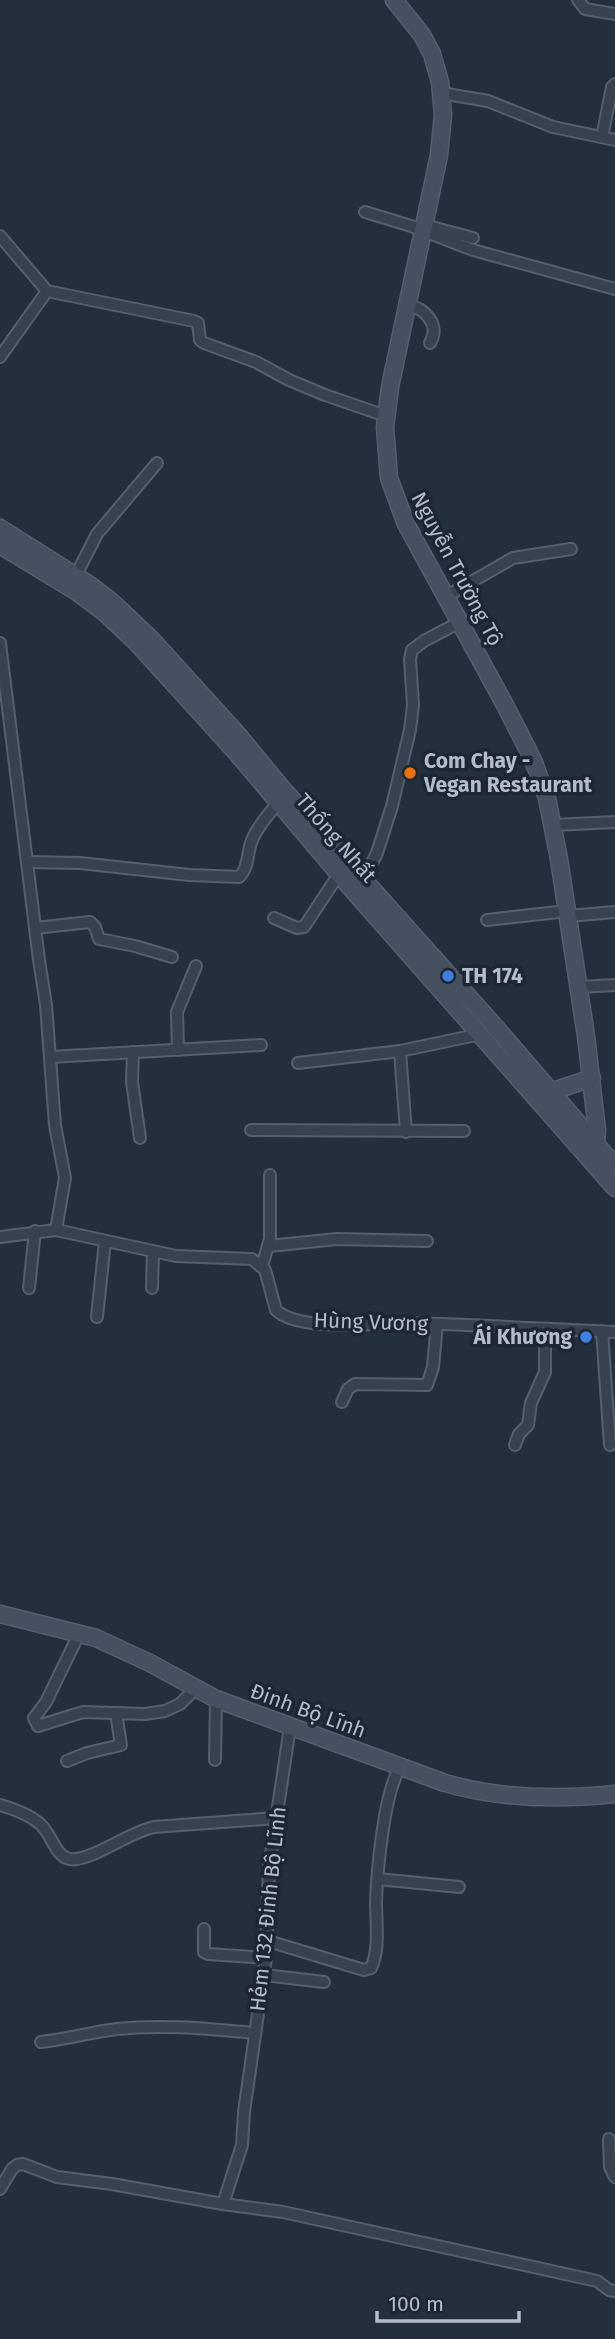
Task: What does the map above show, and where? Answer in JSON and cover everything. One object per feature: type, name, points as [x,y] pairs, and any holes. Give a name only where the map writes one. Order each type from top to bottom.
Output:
[{"type":"street","name":"Nguyễn Trường Tộ","points":[[394,0],[422,35],[432,54],[441,93],[441,140],[386,416],[385,452],[389,478],[395,499],[417,547],[533,760],[547,798],[592,1078],[597,1130],[591,1149]]},
{"type":"street","points":[[578,0],[585,9],[615,14]]},
{"type":"street","points":[[441,93],[488,102],[553,127],[612,139],[612,87],[615,83]]},
{"type":"street","points":[[365,212],[473,238]]},
{"type":"street","points":[[423,228],[473,250],[615,289]]},
{"type":"street","points":[[0,236],[47,292],[194,321],[199,326],[200,340],[204,343],[256,362],[325,395],[386,416]]},
{"type":"street","points":[[0,357],[47,292]]},
{"type":"street","points":[[407,305],[418,306],[429,317],[434,330],[430,343]]},
{"type":"street","points":[[76,575],[97,534],[156,463]]},
{"type":"street","name":"Thống Nhất","points":[[0,528],[76,575],[112,602],[151,639],[239,736],[359,876],[375,904],[481,1034],[543,1094]]},
{"type":"street","name":"Thống Nhất","points":[[0,547],[77,592],[121,628],[188,699],[340,874],[375,904],[543,1094],[591,1149],[615,1188]]},
{"type":"street","points":[[445,597],[513,558],[571,549]]},
{"type":"street","points":[[359,876],[368,868],[377,853],[399,780],[413,705],[410,659],[412,650],[424,640],[460,622]]},
{"type":"street","points":[[0,643],[46,1005],[55,1125],[65,1178],[56,1230]]},
{"type":"street","points":[[28,862],[80,863],[189,875],[239,877],[246,867],[252,841],[278,803]]},
{"type":"street","points":[[553,825],[615,822]]},
{"type":"street","points":[[274,918],[297,928],[304,927],[340,874]]},
{"type":"street","points":[[487,920],[615,912]]},
{"type":"street","points":[[35,928],[90,922],[99,939],[172,957]]},
{"type":"street","points":[[178,1050],[177,1012],[196,966]]},
{"type":"street","points":[[579,987],[615,985]]},
{"type":"street","points":[[298,1063],[400,1051],[481,1034]]},
{"type":"street","points":[[50,1057],[261,1045]]},
{"type":"street","points":[[400,1051],[406,1132]]},
{"type":"street","points":[[133,1052],[132,1082],[140,1138]]},
{"type":"street","points":[[543,1094],[592,1078]]},
{"type":"street","points":[[251,1130],[464,1131]]},
{"type":"street","name":"Thống Nhất","points":[[591,1149],[615,1166]]},
{"type":"street","points":[[0,1237],[56,1230],[190,1258],[248,1258],[262,1266],[269,1246],[271,1226],[270,1175]]},
{"type":"street","points":[[29,1288],[35,1231]]},
{"type":"street","points":[[269,1246],[337,1239],[427,1241]]},
{"type":"street","points":[[97,1317],[105,1241]]},
{"type":"street","points":[[152,1288],[153,1252]]},
{"type":"street","name":"Hùng Vương","points":[[262,1266],[270,1284],[274,1307],[281,1315],[351,1326],[411,1322],[615,1332]]},
{"type":"street","points":[[342,1402],[348,1389],[355,1384],[428,1385],[433,1367],[437,1324]]},
{"type":"street","points":[[515,1445],[519,1434],[528,1425],[531,1403],[545,1372],[545,1329]]},
{"type":"street","points":[[603,1331],[610,1445]]},
{"type":"street","name":"Đinh Bộ Lĩnh","points":[[0,1614],[80,1632],[125,1650],[216,1699],[454,1786],[498,1794],[557,1798],[615,1794]]},
{"type":"street","points":[[80,1632],[46,1702],[35,1716],[34,1721],[41,1726],[83,1713],[145,1714],[170,1709],[180,1704],[195,1689]]},
{"type":"street","points":[[215,1760],[216,1699]]},
{"type":"street","points":[[67,1760],[121,1745],[116,1713]]},
{"type":"street","name":"Hẻm 132 Đinh Bộ Lĩnh","points":[[223,2204],[242,2145],[268,1941],[269,1867],[290,1727]]},
{"type":"street","points":[[268,1941],[368,1970],[373,1964],[378,1879],[388,1794],[400,1768]]},
{"type":"street","points":[[0,1805],[21,1812],[38,1822],[48,1832],[62,1856],[70,1860],[82,1858],[153,1826],[276,1818]]},
{"type":"street","points":[[378,1879],[459,1887]]},
{"type":"street","points":[[204,1929],[205,1952],[208,1954],[266,1958]]},
{"type":"street","points":[[264,1975],[324,1982]]},
{"type":"street","points":[[41,2042],[115,2029],[144,2027],[190,2027],[255,2033]]},
{"type":"street","points":[[609,2139],[610,2167],[615,2177]]},
{"type":"street","points":[[0,2189],[12,2169],[23,2164],[57,2177],[112,2184],[235,2207],[283,2211],[597,2281],[615,2291]]},
{"type":"place","name":"Com Chay - Vegan Restaurant","points":[[410,773]]},
{"type":"place","name":"TH 174","points":[[448,976]]},
{"type":"place","name":"Ái Khương","points":[[586,1337]]}]
